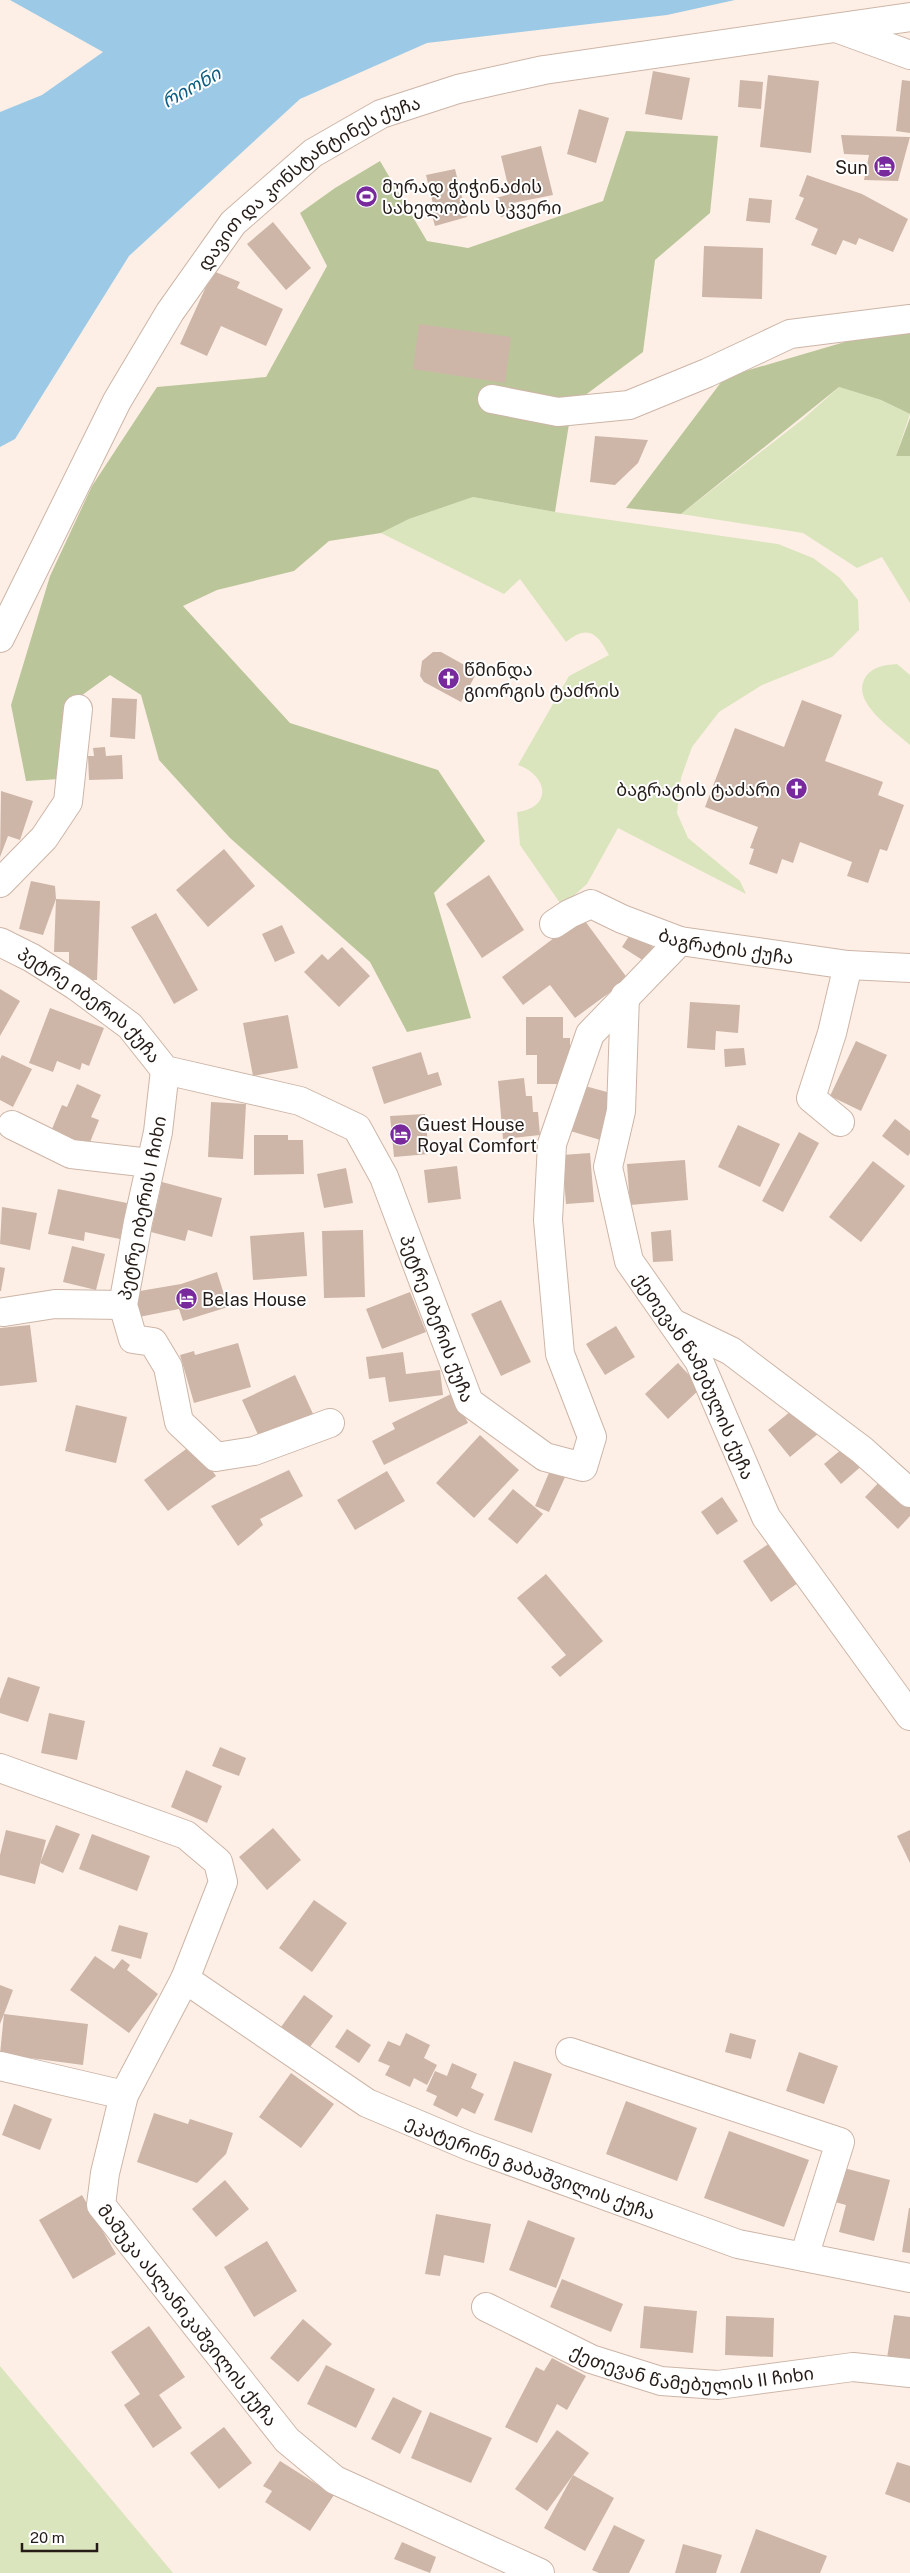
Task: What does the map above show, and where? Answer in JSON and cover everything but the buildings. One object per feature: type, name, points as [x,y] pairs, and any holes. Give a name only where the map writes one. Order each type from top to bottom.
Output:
[{"type":"street","name":"დავით და კონსტანტინეს ქუჩა","points":[[0,638],[117,401],[170,312],[233,223],[314,153],[381,114],[458,89],[544,70],[910,17]]},
{"type":"street","name":"დავით და კონსტანტინეს ქუჩა","points":[[836,28],[910,55]]},
{"type":"street","points":[[492,399],[558,412],[629,405],[707,373],[790,334],[910,319]]},
{"type":"street","points":[[0,883],[44,838],[68,802],[78,709]]},
{"type":"street","name":"ბაგრატის ქუჩა","points":[[554,924],[569,914],[591,904],[622,919],[680,941],[848,965],[910,968]]},
{"type":"street","name":"პეტრე იბერის ქუჩა","points":[[0,942],[32,958],[76,986],[130,1026],[165,1070],[300,1101],[357,1128],[384,1178],[469,1402],[545,1457],[583,1466],[592,1437],[560,1354],[548,1220],[552,1144],[590,1034],[680,941]]},
{"type":"street","points":[[840,1122],[811,1098],[832,1033],[848,965]]},
{"type":"street","name":"ქეთევან წამებულის ქუჩა","points":[[625,996],[621,1111],[608,1167],[629,1262],[675,1324],[699,1362],[766,1518],[910,1716]]},
{"type":"street","name":"პეტრე იბერის I ჩიხი","points":[[165,1070],[158,1132],[150,1163],[123,1305],[133,1339],[153,1342],[168,1367],[179,1422],[216,1457],[254,1451],[330,1422]]},
{"type":"street","points":[[12,1126],[71,1154],[150,1163]]},
{"type":"street","points":[[4,1312],[55,1304],[123,1305]]},
{"type":"street","points":[[675,1324],[732,1351],[862,1450],[910,1493]]},
{"type":"street","name":"მამუკა ასლანიკაშვილის ქუჩა","points":[[0,1768],[186,1835],[218,1862],[223,1882],[185,1979],[124,2095],[105,2173],[101,2204],[287,2440],[335,2480],[540,2573]]},
{"type":"street","name":"ეკატერინე გაბაშვილის ქუჩა","points":[[185,1979],[367,2103],[469,2146],[738,2244],[910,2278]]},
{"type":"street","points":[[570,2052],[840,2142],[804,2257]]},
{"type":"street","points":[[0,2066],[124,2095]]},
{"type":"street","name":"ქეთევან წამებულის II ჩიხი","points":[[486,2307],[591,2360],[661,2381],[718,2385],[853,2367],[910,2373]]},
{"type":"green space","points":[[626,131],[718,136],[710,213],[655,260],[643,352],[572,405],[555,512],[473,497],[409,519],[381,533],[329,541],[294,571],[217,590],[183,606],[290,723],[438,770],[485,841],[434,893],[471,1018],[407,1032],[370,962],[230,838],[159,760],[141,695],[110,675],[67,706],[60,779],[26,781],[11,705],[50,576],[92,486],[157,387],[266,377],[327,266],[300,213],[335,188],[380,161],[427,241],[468,248],[603,201]]},
{"type":"green space","points":[[910,328],[910,414],[881,400],[839,387],[681,514],[626,508],[725,377],[855,339]]},
{"type":"green space","points":[[839,387],[881,400],[910,414],[896,456],[910,456],[910,603],[882,557],[857,568],[803,533],[681,514],[803,419]]},
{"type":"green space","points":[[910,418],[910,456],[896,456]]},
{"type":"green space","points":[[473,497],[555,512],[778,544],[813,558],[839,577],[858,600],[859,630],[832,657],[762,685],[719,712],[692,747],[681,778],[677,813],[688,838],[740,881],[746,894],[618,828],[587,884],[562,906],[520,845],[517,812],[536,805],[541,798],[542,791],[541,784],[536,776],[518,765],[569,676],[609,655],[596,636],[586,632],[574,636],[566,642],[520,579],[504,594],[381,533],[409,519]]},
{"type":"green space","points":[[897,664],[910,675],[910,745],[877,716],[864,698],[862,689],[864,680],[874,669]]},
{"type":"green space","points":[[0,2366],[173,2573],[0,2573]]},
{"type":"water","name":"რიონი","points":[[10,0],[735,0],[667,15],[427,43],[300,99],[129,256],[15,439],[0,447],[0,112],[42,95],[103,52]]},
{"type":"place","name":"Sun","points":[[884,167]]},
{"type":"place","name":"მურად ჭიჭინაძის სახელობის სკვერი","points":[[366,196]]},
{"type":"place","name":"წმინდა გიორგის ტაძრის","points":[[448,679]]},
{"type":"place","name":"ბაგრატის ტაძარი","points":[[796,789]]},
{"type":"place","name":"Guest House Royal Comfort","points":[[401,1134]]},
{"type":"place","name":"Belas House","points":[[186,1299]]}]
